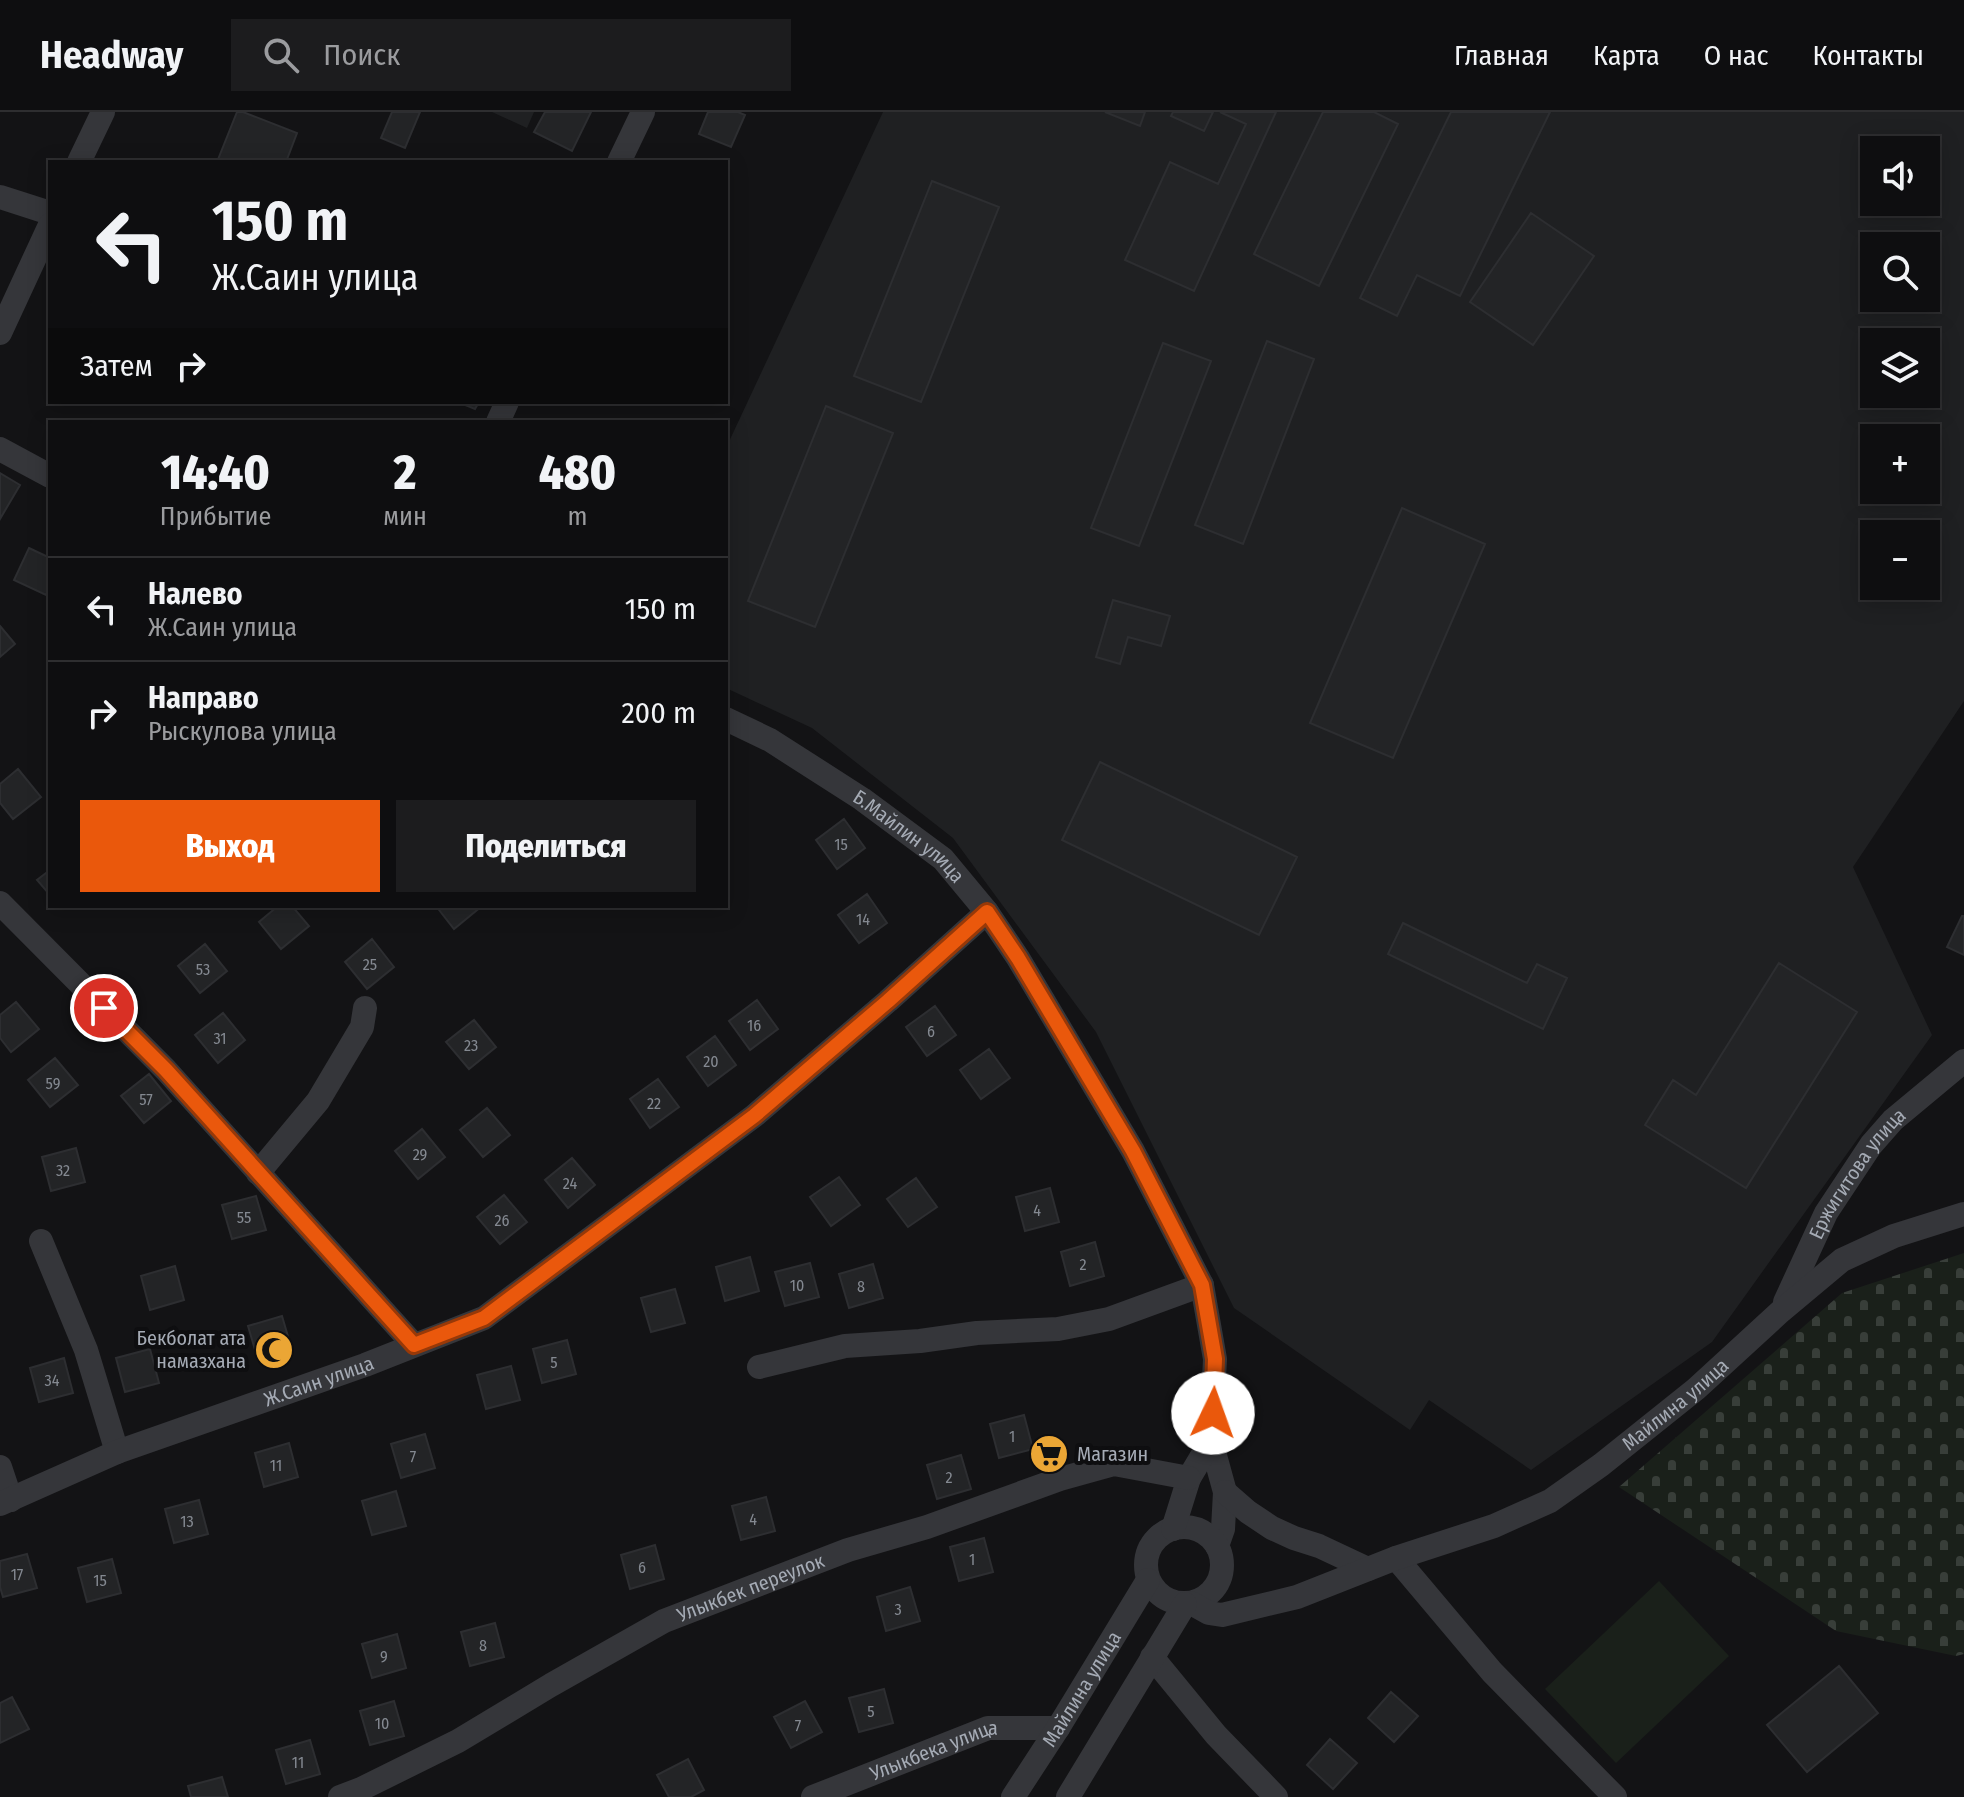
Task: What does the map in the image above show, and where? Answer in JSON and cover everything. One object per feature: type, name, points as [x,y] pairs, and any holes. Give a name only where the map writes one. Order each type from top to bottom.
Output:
[{"type":"street","points":[[80,160],[103,112]]},
{"type":"street","points":[[620,160],[643,112]]},
{"type":"street","points":[[0,197],[48,212]]},
{"type":"street","points":[[0,333],[48,229]]},
{"type":"street","points":[[0,449],[48,475]]},
{"type":"street","name":"Б.Майлин улица","points":[[728,720],[770,740],[862,799],[943,859],[987,912],[1018,958],[1133,1151],[1202,1285],[1215,1359],[1211,1441],[1225,1492],[1223,1529],[1217,1546]]},
{"type":"street","points":[[0,903],[166,1070],[414,1345]]},
{"type":"street","name":"Ж.Саин улица","points":[[6,1502],[117,1452],[365,1365],[484,1318],[754,1116],[987,912]]},
{"type":"street","points":[[258,1173],[318,1101],[362,1027],[365,1008]]},
{"type":"street","name":"Ержигитова улица","points":[[1781,1311],[1826,1213],[1871,1145],[1893,1120],[1964,1061]]},
{"type":"street","name":"Майлина улица","points":[[1173,1529],[1159,1536],[1149,1549],[1146,1564],[1148,1580],[1157,1593],[1172,1602],[1188,1603],[1209,1613],[1222,1615],[1297,1597],[1396,1558],[1494,1526],[1550,1501],[1601,1465],[1696,1389],[1842,1260],[1894,1236],[1964,1214]]},
{"type":"street","points":[[41,1241],[86,1350],[117,1452]]},
{"type":"street","points":[[759,1367],[845,1346],[977,1333],[1058,1329],[1109,1319],[1202,1285]]},
{"type":"street","name":"Б.Майлин улица","points":[[1173,1529],[1189,1478],[1211,1441]]},
{"type":"street","name":"Улыкбек переулок","points":[[340,1797],[458,1741],[664,1621],[848,1550],[927,1527],[1060,1479],[1114,1464],[1189,1478]]},
{"type":"street","points":[[0,1467],[6,1502]]},
{"type":"street","points":[[1225,1492],[1272,1528],[1368,1569]]},
{"type":"street","points":[[1068,1797],[1188,1603],[1203,1599],[1214,1589],[1221,1576],[1222,1560],[1217,1546],[1206,1533],[1190,1528],[1173,1529]]},
{"type":"street","points":[[1396,1558],[1492,1672],[1615,1797]]},
{"type":"street","name":"Майлина улица","points":[[1013,1797],[1148,1580]]},
{"type":"street","points":[[1152,1657],[1216,1735],[1276,1797]]},
{"type":"street","name":"Улыкбека улица","points":[[813,1797],[988,1728],[1058,1728]]},
{"type":"shaded area","points":[[492,112],[534,112],[527,128]]},
{"type":"shaded area","points":[[883,112],[1964,112],[1964,701],[1853,867],[1932,1035],[1712,1342],[1531,1470],[1429,1400],[1410,1430],[1234,1308],[1096,1032],[953,838],[812,728],[728,689],[728,444]]},
{"type":"green space","points":[[1964,1253],[1964,1654],[1956,1656],[1836,1631],[1619,1487],[1842,1293]]},
{"type":"green space","points":[[1659,1581],[1729,1656],[1616,1763],[1545,1689]]},
{"type":"building","points":[[237,112],[297,133],[287,160],[218,160]]},
{"type":"building","points":[[392,112],[420,112],[405,148],[381,138]]},
{"type":"building","points":[[545,112],[591,112],[572,151],[534,132]]},
{"type":"building","points":[[708,112],[738,112],[745,115],[731,147],[699,134]]},
{"type":"building","points":[[1105,112],[1145,112],[1140,126]]},
{"type":"building","points":[[1173,112],[1213,112],[1204,131],[1171,116]]},
{"type":"building","points":[[1220,112],[1276,112],[1194,291],[1125,260],[1170,162],[1218,184],[1246,124]]},
{"type":"building","points":[[1323,112],[1374,112],[1398,124],[1319,286],[1254,254]]},
{"type":"building","points":[[1451,112],[1550,112],[1460,296],[1417,275],[1397,316],[1360,298]]},
{"type":"building","points":[[932,181],[999,207],[921,402],[854,376]]},
{"type":"building","points":[[1531,213],[1594,256],[1533,345],[1470,302]]},
{"type":"building","points":[[1267,341],[1314,359],[1243,544],[1195,525]]},
{"type":"building","points":[[1163,343],[1211,361],[1139,546],[1091,528]]},
{"type":"building","points":[[826,406],[893,433],[815,627],[748,601]]},
{"type":"building","points":[[0,473],[20,485],[0,519]]},
{"type":"building","points":[[1402,508],[1485,544],[1393,758],[1310,723]]},
{"type":"building","points":[[29,548],[48,557],[46,595],[14,580]]},
{"type":"building","points":[[1113,600],[1170,616],[1161,646],[1128,637],[1120,664],[1096,657]]},
{"type":"building","points":[[0,626],[15,644],[0,657]]},
{"type":"building","points":[[1100,762],[1297,857],[1259,935],[1062,840]]},
{"type":"building","points":[[18,769],[41,797],[13,819],[0,803],[0,784]]},
{"type":"building","points":[[844,819],[865,848],[837,869],[816,840]]},
{"type":"building","points":[[48,872],[48,893],[37,880]]},
{"type":"building","points":[[867,894],[887,923],[859,943],[838,915]]},
{"type":"building","points":[[276,908],[294,908],[309,926],[281,949],[259,922]]},
{"type":"building","points":[[438,908],[480,908],[454,929]]},
{"type":"building","points":[[1964,916],[1964,955],[1947,947]]},
{"type":"building","points":[[1403,923],[1527,983],[1537,964],[1567,978],[1543,1029],[1388,954]]},
{"type":"building","points":[[372,939],[394,967],[367,989],[345,962]]},
{"type":"building","points":[[205,944],[227,971],[200,993],[178,966]]},
{"type":"building","points":[[1779,963],[1857,1012],[1746,1188],[1645,1125],[1673,1080],[1696,1095]]},
{"type":"building","points":[[757,1000],[778,1029],[750,1050],[729,1021]]},
{"type":"building","points":[[16,1002],[39,1029],[11,1052],[0,1038],[0,1015]]},
{"type":"building","points":[[935,1006],[956,1035],[927,1056],[906,1027]]},
{"type":"building","points":[[223,1013],[245,1040],[218,1063],[195,1035]]},
{"type":"building","points":[[474,1020],[496,1047],[469,1069],[446,1042]]},
{"type":"building","points":[[715,1036],[736,1065],[708,1086],[687,1057]]},
{"type":"building","points":[[989,1049],[1010,1078],[981,1099],[960,1070]]},
{"type":"building","points":[[55,1058],[78,1085],[50,1107],[28,1080]]},
{"type":"building","points":[[149,1074],[171,1101],[144,1123],[121,1096]]},
{"type":"building","points":[[658,1079],[679,1107],[650,1128],[630,1099]]},
{"type":"building","points":[[487,1108],[510,1135],[483,1157],[460,1130]]},
{"type":"building","points":[[422,1129],[445,1157],[418,1179],[395,1151]]},
{"type":"building","points":[[76,1148],[85,1182],[51,1191],[42,1157]]},
{"type":"building","points":[[572,1158],[595,1185],[568,1208],[545,1180]]},
{"type":"building","points":[[839,1177],[860,1205],[831,1226],[810,1197]]},
{"type":"building","points":[[916,1178],[937,1207],[908,1227],[887,1199]]},
{"type":"building","points":[[1050,1188],[1059,1222],[1025,1231],[1016,1197]]},
{"type":"building","points":[[504,1195],[527,1222],[500,1244],[477,1217]]},
{"type":"building","points":[[256,1196],[266,1230],[232,1239],[222,1205]]},
{"type":"building","points":[[1095,1242],[1104,1276],[1070,1286],[1061,1252]]},
{"type":"building","points":[[750,1257],[759,1291],[725,1301],[716,1267]]},
{"type":"building","points":[[810,1263],[819,1297],[785,1306],[775,1272]]},
{"type":"building","points":[[873,1264],[883,1298],[849,1308],[839,1274]]},
{"type":"building","points":[[175,1266],[184,1300],[150,1310],[141,1276]]},
{"type":"building","points":[[675,1289],[685,1323],[651,1332],[641,1298]]},
{"type":"building","points":[[282,1316],[292,1350],[258,1360],[248,1326]]},
{"type":"building","points":[[567,1340],[576,1374],[542,1383],[533,1349]]},
{"type":"building","points":[[150,1349],[159,1383],[125,1392],[116,1358]]},
{"type":"building","points":[[64,1358],[73,1393],[39,1402],[30,1368]]},
{"type":"building","points":[[511,1366],[520,1400],[486,1409],[477,1375]]},
{"type":"building","points":[[1024,1415],[1033,1449],[999,1458],[990,1424]]},
{"type":"building","points":[[425,1434],[435,1468],[401,1478],[391,1444]]},
{"type":"building","points":[[289,1443],[298,1477],[264,1487],[255,1453]]},
{"type":"building","points":[[961,1455],[971,1489],[937,1499],[927,1465]]},
{"type":"building","points":[[396,1491],[406,1526],[372,1535],[362,1501]]},
{"type":"building","points":[[766,1497],[775,1531],[741,1540],[732,1506]]},
{"type":"building","points":[[199,1500],[208,1534],[174,1543],[165,1509]]},
{"type":"building","points":[[984,1538],[993,1572],[959,1581],[950,1547]]},
{"type":"building","points":[[655,1545],[664,1579],[630,1589],[621,1555]]},
{"type":"building","points":[[27,1554],[37,1588],[3,1597],[0,1561]]},
{"type":"building","points":[[112,1559],[121,1593],[87,1602],[78,1568]]},
{"type":"building","points":[[910,1587],[920,1621],[886,1631],[877,1597]]},
{"type":"building","points":[[495,1623],[504,1657],[470,1666],[461,1632]]},
{"type":"building","points":[[397,1634],[406,1668],[372,1678],[362,1644]]},
{"type":"building","points":[[1839,1666],[1878,1713],[1807,1772],[1767,1725]]},
{"type":"building","points":[[884,1689],[893,1723],[859,1732],[849,1698]]},
{"type":"building","points":[[1391,1692],[1418,1716],[1394,1742],[1368,1718]]},
{"type":"building","points":[[12,1697],[29,1729],[0,1743],[0,1703]]},
{"type":"building","points":[[394,1701],[404,1736],[370,1745],[360,1711]]},
{"type":"building","points":[[805,1701],[822,1732],[791,1748],[774,1717]]},
{"type":"building","points":[[1330,1739],[1357,1763],[1333,1789],[1307,1765]]},
{"type":"building","points":[[310,1740],[320,1774],[286,1784],[276,1750]]},
{"type":"building","points":[[688,1759],[704,1790],[691,1797],[669,1797],[657,1775]]},
{"type":"building","points":[[222,1777],[228,1797],[191,1797],[188,1786]]},
{"type":"place","name":"Бекболат ата намазхана","points":[[274,1350]]},
{"type":"place","name":"Магазин","points":[[1049,1454]]},
{"type":"route","points":[[104,1008],[166,1070],[414,1345],[484,1318],[754,1116],[987,912],[1018,958],[1133,1151],[1202,1285],[1215,1359],[1213,1413]]}]
